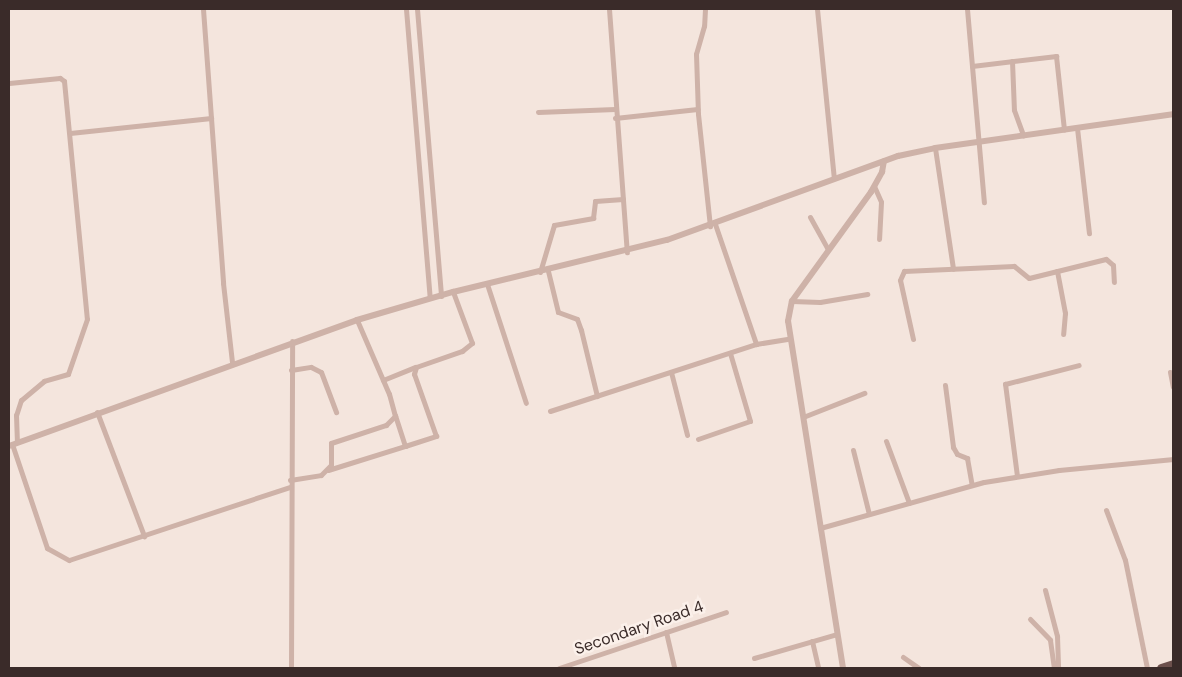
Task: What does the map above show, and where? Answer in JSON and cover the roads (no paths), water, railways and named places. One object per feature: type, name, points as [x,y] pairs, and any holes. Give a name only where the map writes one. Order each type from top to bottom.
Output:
[{"type":"highway","points":[[1161,668],[1173,664]]},
{"type":"street","points":[[203,9],[223,283],[232,362]]},
{"type":"street","points":[[406,9],[430,298]]},
{"type":"street","points":[[416,9],[441,296]]},
{"type":"street","points":[[608,9],[615,118],[627,252]]},
{"type":"street","points":[[705,9],[704,26],[696,54],[698,109],[713,225],[756,344]]},
{"type":"street","points":[[816,9],[834,178]]},
{"type":"street","points":[[967,9],[984,202]]},
{"type":"street","points":[[972,66],[1057,57],[1064,130]]},
{"type":"street","points":[[1012,61],[1015,113],[1021,122],[1023,136]]},
{"type":"street","points":[[9,83],[63,79],[70,133],[87,324],[68,374],[44,381],[21,400],[16,415],[13,444],[49,549],[69,560],[290,487]]},
{"type":"street","points":[[538,112],[615,109]]},
{"type":"street","points":[[615,118],[698,109]]},
{"type":"street","points":[[13,444],[97,411],[292,341],[430,298],[627,252],[713,225],[834,178],[884,161],[935,148],[1173,114]]},
{"type":"street","points":[[70,133],[211,118]]},
{"type":"street","points":[[1077,128],[1090,233]]},
{"type":"street","points":[[935,148],[953,269]]},
{"type":"street","points":[[843,668],[789,338],[792,301],[874,186],[884,161]]},
{"type":"street","points":[[874,186],[880,202],[879,239]]},
{"type":"street","points":[[540,273],[554,225],[593,218],[595,201],[623,199]]},
{"type":"street","points":[[810,217],[828,250]]},
{"type":"street","points":[[913,339],[900,274],[907,271],[1014,266],[1026,278],[1090,261],[1110,260],[1114,282]]},
{"type":"street","points":[[548,271],[558,312],[577,319],[582,330],[597,396]]},
{"type":"street","points":[[1057,271],[1065,313],[1063,334]]},
{"type":"street","points":[[487,284],[526,404]]},
{"type":"street","points":[[383,380],[471,346],[453,292]]},
{"type":"street","points":[[792,301],[820,302],[867,294]]},
{"type":"street","points":[[357,320],[383,380],[405,446]]},
{"type":"street","points":[[550,411],[756,344],[789,338]]},
{"type":"street","points":[[291,668],[290,480],[292,341]]},
{"type":"street","points":[[698,439],[750,421],[730,353]]},
{"type":"street","points":[[1017,476],[1005,384],[1079,366]]},
{"type":"street","points":[[291,370],[311,367],[321,372],[336,412]]},
{"type":"street","points":[[290,480],[302,480],[436,436],[414,374],[416,367]]},
{"type":"street","points":[[672,372],[687,435]]},
{"type":"street","points":[[1170,372],[1173,386]]},
{"type":"street","points":[[945,385],[953,447],[956,454],[966,458],[972,485]]},
{"type":"street","points":[[803,417],[864,393]]},
{"type":"street","points":[[97,411],[144,536]]},
{"type":"street","points":[[328,470],[331,442],[386,425],[395,416]]},
{"type":"street","points":[[886,441],[909,503]]},
{"type":"street","points":[[853,450],[869,514]]},
{"type":"street","points":[[820,528],[972,485],[1017,476],[1173,459]]},
{"type":"street","points":[[1106,510],[1127,568],[1147,668]]},
{"type":"street","points":[[1045,590],[1057,636],[1058,668]]},
{"type":"street","name":"Secondary Road 4","points":[[559,668],[726,612]]},
{"type":"street","points":[[1030,619],[1050,640],[1054,668]]},
{"type":"street","points":[[666,632],[674,668]]},
{"type":"street","points":[[754,658],[838,634]]},
{"type":"street","points":[[812,641],[818,668]]},
{"type":"street","points":[[903,657],[919,668]]}]
